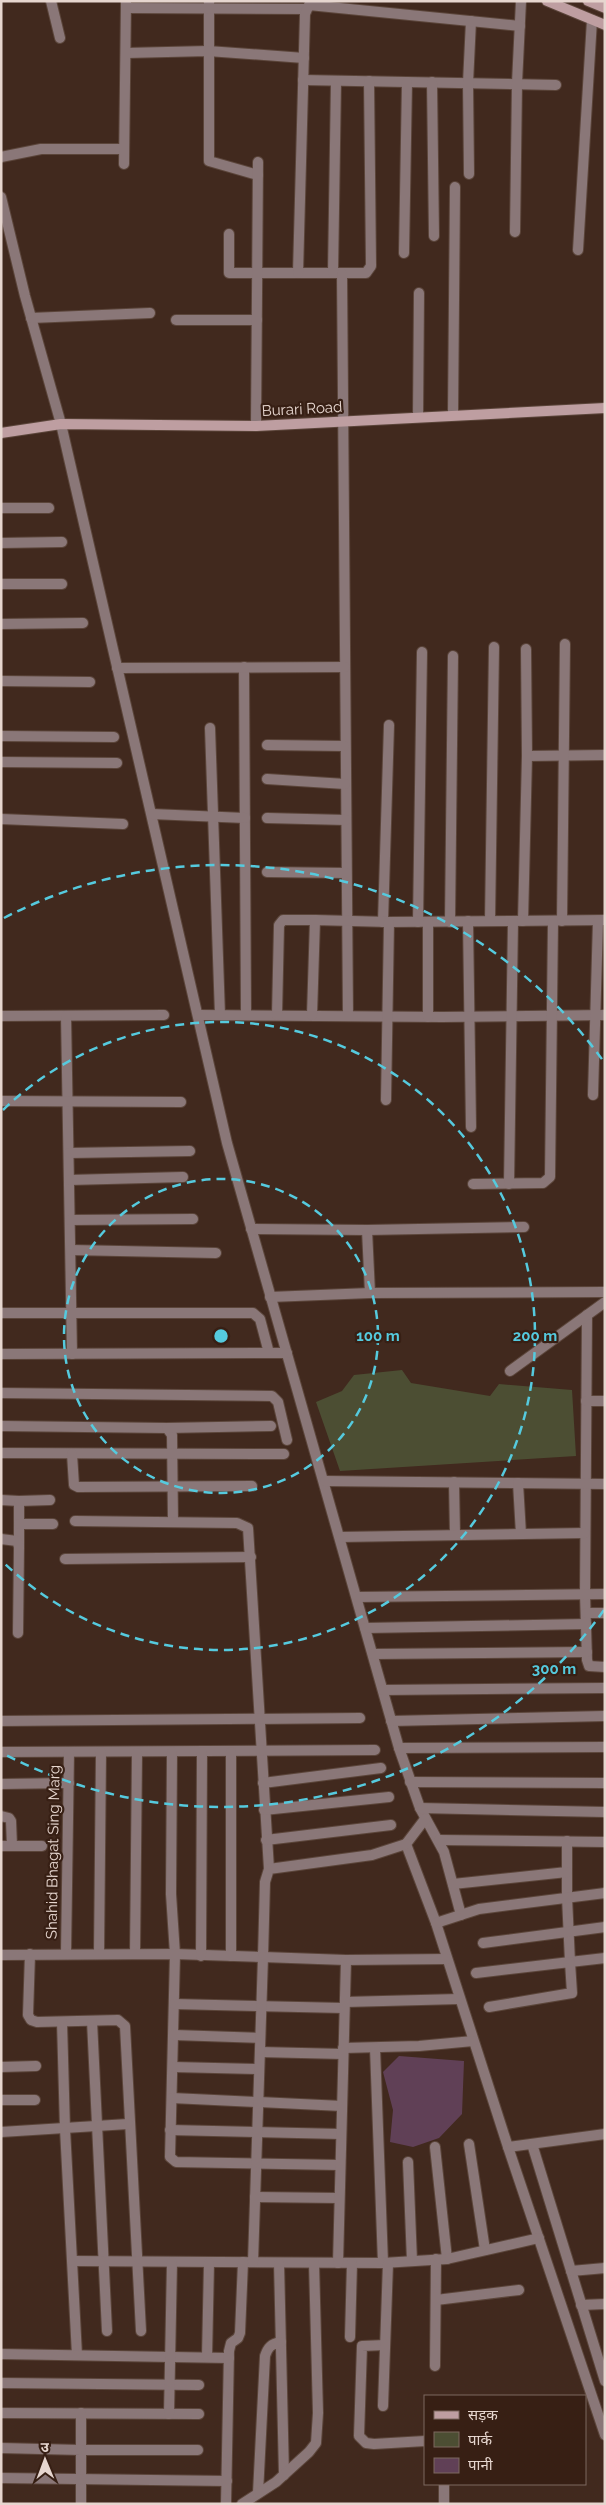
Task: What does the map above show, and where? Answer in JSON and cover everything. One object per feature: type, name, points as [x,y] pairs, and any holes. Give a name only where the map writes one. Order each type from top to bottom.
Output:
[{"type":"main road","points":[[547,1],[605,25]]},
{"type":"main road","points":[[588,1],[605,8]]},
{"type":"main road","name":"Burari Road","points":[[1,433],[58,425],[256,426],[605,408]]},
{"type":"street","points":[[51,1],[60,38]]},
{"type":"street","points":[[515,232],[517,83],[521,1]]},
{"type":"street","points":[[124,164],[126,5],[209,5],[306,9]]},
{"type":"street","points":[[209,5],[209,161],[258,175]]},
{"type":"street","points":[[298,273],[306,9],[309,5],[520,26]]},
{"type":"street","points":[[578,250],[592,20]]},
{"type":"street","points":[[469,174],[468,83],[471,21]]},
{"type":"street","points":[[126,53],[208,51],[304,58]]},
{"type":"street","points":[[304,80],[556,85]]},
{"type":"street","points":[[336,81],[342,422],[348,1016]]},
{"type":"street","points":[[229,234],[229,272],[366,273],[371,266],[369,81]]},
{"type":"street","points":[[404,253],[406,82]]},
{"type":"street","points":[[432,82],[434,236]]},
{"type":"street","points":[[1,157],[41,148],[124,149]]},
{"type":"street","points":[[256,426],[258,162]]},
{"type":"street","points":[[453,415],[455,187]]},
{"type":"street","points":[[1,197],[117,668],[228,1143],[270,1297],[277,1353]]},
{"type":"street","points":[[418,417],[419,293]]},
{"type":"street","points":[[31,318],[150,313]]},
{"type":"street","points":[[176,320],[257,320]]},
{"type":"street","points":[[1,508],[49,508]]},
{"type":"street","points":[[1,543],[62,542]]},
{"type":"street","points":[[1,584],[62,584]]},
{"type":"street","points":[[1,624],[83,623]]},
{"type":"street","points":[[473,1184],[543,1183],[550,1177],[551,1016],[558,921],[564,756],[565,644]]},
{"type":"street","points":[[490,921],[494,646]]},
{"type":"street","points":[[509,1184],[513,1016],[527,756],[526,649]]},
{"type":"street","points":[[422,652],[423,922],[428,1017]]},
{"type":"street","points":[[450,922],[453,656]]},
{"type":"street","points":[[244,667],[246,1015]]},
{"type":"street","points":[[117,668],[344,667]]},
{"type":"street","points":[[1,681],[90,682]]},
{"type":"street","points":[[386,1100],[389,724]]},
{"type":"street","points":[[210,728],[211,817],[220,1015]]},
{"type":"street","points":[[1,736],[114,737]]},
{"type":"street","points":[[267,746],[344,746]]},
{"type":"street","points":[[527,756],[605,755]]},
{"type":"street","points":[[1,762],[117,763]]},
{"type":"street","points":[[267,779],[345,784]]},
{"type":"street","points":[[152,814],[245,818]]},
{"type":"street","points":[[267,818],[346,820]]},
{"type":"street","points":[[1,819],[123,824]]},
{"type":"street","points":[[267,872],[346,873]]},
{"type":"street","points":[[277,1015],[279,925],[283,920],[387,922],[601,920],[599,1015],[593,1095]]},
{"type":"street","points":[[312,1015],[315,920]]},
{"type":"street","points":[[468,921],[471,1016],[471,1127]]},
{"type":"street","points":[[1,1016],[164,1015]]},
{"type":"street","points":[[199,1015],[386,1017],[599,1015]]},
{"type":"street","points":[[66,1016],[72,1354]]},
{"type":"street","points":[[1,1101],[181,1102]]},
{"type":"street","points":[[69,1153],[190,1151]]},
{"type":"street","points":[[70,1180],[183,1177]]},
{"type":"street","points":[[70,1220],[193,1220]]},
{"type":"street","points":[[251,1229],[367,1230],[524,1227]]},
{"type":"street","points":[[367,1230],[370,1293]]},
{"type":"street","points":[[71,1250],[216,1253]]},
{"type":"street","points":[[270,1297],[370,1293],[605,1292]]},
{"type":"street","points":[[510,1372],[605,1302]]},
{"type":"street","points":[[1,1313],[253,1313],[260,1319],[277,1353],[325,1481],[399,1748],[420,1808],[439,1840],[461,1915]]},
{"type":"street","points":[[586,1315],[585,1594],[587,1652],[589,1666],[605,1667]]},
{"type":"street","points":[[1,1354],[277,1353]]},
{"type":"street","points":[[1,1393],[272,1396],[278,1402],[287,1440]]},
{"type":"street","points":[[586,1401],[605,1401]]},
{"type":"street","points":[[1,1426],[167,1428],[271,1426]]},
{"type":"street","points":[[167,1428],[172,1435],[173,1522]]},
{"type":"street","points":[[1,1454],[284,1454]]},
{"type":"street","points":[[72,1454],[72,1480],[74,1485],[78,1486],[252,1486]]},
{"type":"street","points":[[325,1481],[605,1484]]},
{"type":"street","points":[[454,1482],[455,1535]]},
{"type":"street","points":[[518,1483],[521,1534]]},
{"type":"street","points":[[1,1500],[50,1500]]},
{"type":"street","points":[[18,1633],[19,1501]]},
{"type":"street","points":[[76,1521],[237,1522],[245,1525],[250,1535],[268,1869],[265,1882],[255,2197],[240,2333],[238,2338],[231,2343],[229,2358],[226,2504]]},
{"type":"street","points":[[19,1524],[53,1524]]},
{"type":"street","points":[[340,1537],[585,1533]]},
{"type":"street","points":[[1,1538],[12,1538],[17,1541],[19,1547]]},
{"type":"street","points":[[65,1559],[251,1557]]},
{"type":"street","points":[[357,1598],[605,1594]]},
{"type":"street","points":[[586,1613],[605,1613]]},
{"type":"street","points":[[365,1628],[586,1624]]},
{"type":"street","points":[[373,1654],[587,1652]]},
{"type":"street","points":[[383,1690],[605,1688]]},
{"type":"street","points":[[391,1721],[605,1716]]},
{"type":"street","points":[[1,1721],[260,1721],[360,1718]]},
{"type":"street","points":[[399,1748],[605,1747]]},
{"type":"street","points":[[1,1752],[137,1753],[375,1750]]},
{"type":"street","name":"Shahid Bhagat Sing Marg","points":[[66,1954],[69,1752]]},
{"type":"street","points":[[99,1954],[101,1752]]},
{"type":"street","points":[[172,1752],[170,1894],[175,1954],[170,2157],[176,2162],[340,2166]]},
{"type":"street","points":[[201,1956],[202,1752]]},
{"type":"street","points":[[231,1752],[231,1956]]},
{"type":"street","points":[[135,1954],[137,1753]]},
{"type":"street","points":[[264,1783],[381,1768]]},
{"type":"street","points":[[410,1782],[605,1783]]},
{"type":"street","points":[[1,1784],[69,1783]]},
{"type":"street","points":[[264,1810],[389,1797]]},
{"type":"street","points":[[420,1808],[605,1812]]},
{"type":"street","points":[[1,1816],[9,1818],[11,1821],[6,1846],[42,1846]]},
{"type":"street","points":[[268,1869],[372,1855],[406,1844],[425,1819]]},
{"type":"street","points":[[266,1840],[391,1825]]},
{"type":"street","points":[[439,1840],[605,1842]]},
{"type":"street","points":[[489,2007],[572,1993],[567,1897],[568,1841]]},
{"type":"street","points":[[406,1844],[436,1923],[508,2147],[602,2418],[605,2434]]},
{"type":"street","points":[[453,1884],[567,1872]]},
{"type":"street","points":[[436,1923],[479,1910],[605,1893]]},
{"type":"street","points":[[483,1943],[605,1927]]},
{"type":"street","points":[[30,1954],[28,2015],[31,2020],[37,2022],[121,2021],[125,2026],[128,2124],[141,2331]]},
{"type":"street","points":[[1,1955],[175,1954],[346,1960],[447,1959]]},
{"type":"street","points":[[476,1973],[605,1958]]},
{"type":"street","points":[[338,2263],[346,1960]]},
{"type":"street","points":[[174,2004],[262,2007],[459,1999]]},
{"type":"street","points":[[92,2021],[107,2331]]},
{"type":"street","points":[[62,2022],[65,2129],[77,2354]]},
{"type":"street","points":[[174,2036],[260,2038]]},
{"type":"street","points":[[260,2052],[343,2051],[473,2041]]},
{"type":"street","points":[[375,2048],[385,2263],[384,2406]]},
{"type":"street","points":[[1,2067],[36,2066]]},
{"type":"street","points":[[173,2067],[259,2069]]},
{"type":"street","points":[[172,2098],[342,2106]]},
{"type":"street","points":[[1,2100],[35,2100]]},
{"type":"street","points":[[1,2132],[128,2124]]},
{"type":"street","points":[[170,2130],[341,2134]]},
{"type":"street","points":[[508,2147],[605,2134]]},
{"type":"street","points":[[469,2144],[485,2250]]},
{"type":"street","points":[[532,2144],[581,2305],[600,2350],[605,2381]]},
{"type":"street","points":[[435,2147],[447,2258]]},
{"type":"street","points":[[408,2162],[412,2261]]},
{"type":"street","points":[[255,2197],[339,2198]]},
{"type":"street","points":[[73,2261],[385,2263],[447,2258],[539,2238]]},
{"type":"street","points":[[436,2259],[436,2366]]},
{"type":"street","points":[[169,2414],[168,2385],[172,2262]]},
{"type":"street","points":[[207,2357],[209,2263]]},
{"type":"street","points":[[279,2263],[284,2475]]},
{"type":"street","points":[[242,2504],[284,2475],[310,2452],[316,2443],[318,2430],[314,2263]]},
{"type":"street","points":[[350,2337],[352,2263]]},
{"type":"street","points":[[571,2271],[605,2268]]},
{"type":"street","points":[[436,2300],[519,2290]]},
{"type":"street","points":[[581,2305],[605,2304]]},
{"type":"street","points":[[258,2494],[265,2356],[267,2349],[273,2343],[281,2342]]},
{"type":"street","points":[[385,2345],[362,2346],[359,2436],[366,2443],[374,2444],[424,2441]]},
{"type":"street","points":[[1,2354],[229,2358]]},
{"type":"street","points":[[1,2383],[199,2385]]},
{"type":"street","points":[[1,2413],[199,2414]]},
{"type":"street","points":[[81,2413],[81,2504]]},
{"type":"street","points":[[1,2448],[198,2450]]},
{"type":"street","points":[[1,2478],[227,2481]]},
{"type":"street","points":[[444,2485],[444,2504]]},
{"type":"green space","points":[[402,1370],[411,1383],[490,1396],[499,1384],[572,1390],[576,1456],[340,1471],[316,1402],[342,1391],[354,1375]]},
{"type":"water","points":[[399,2056],[464,2061],[462,2114],[439,2138],[413,2147],[390,2142],[393,2110],[383,2072]]}]
